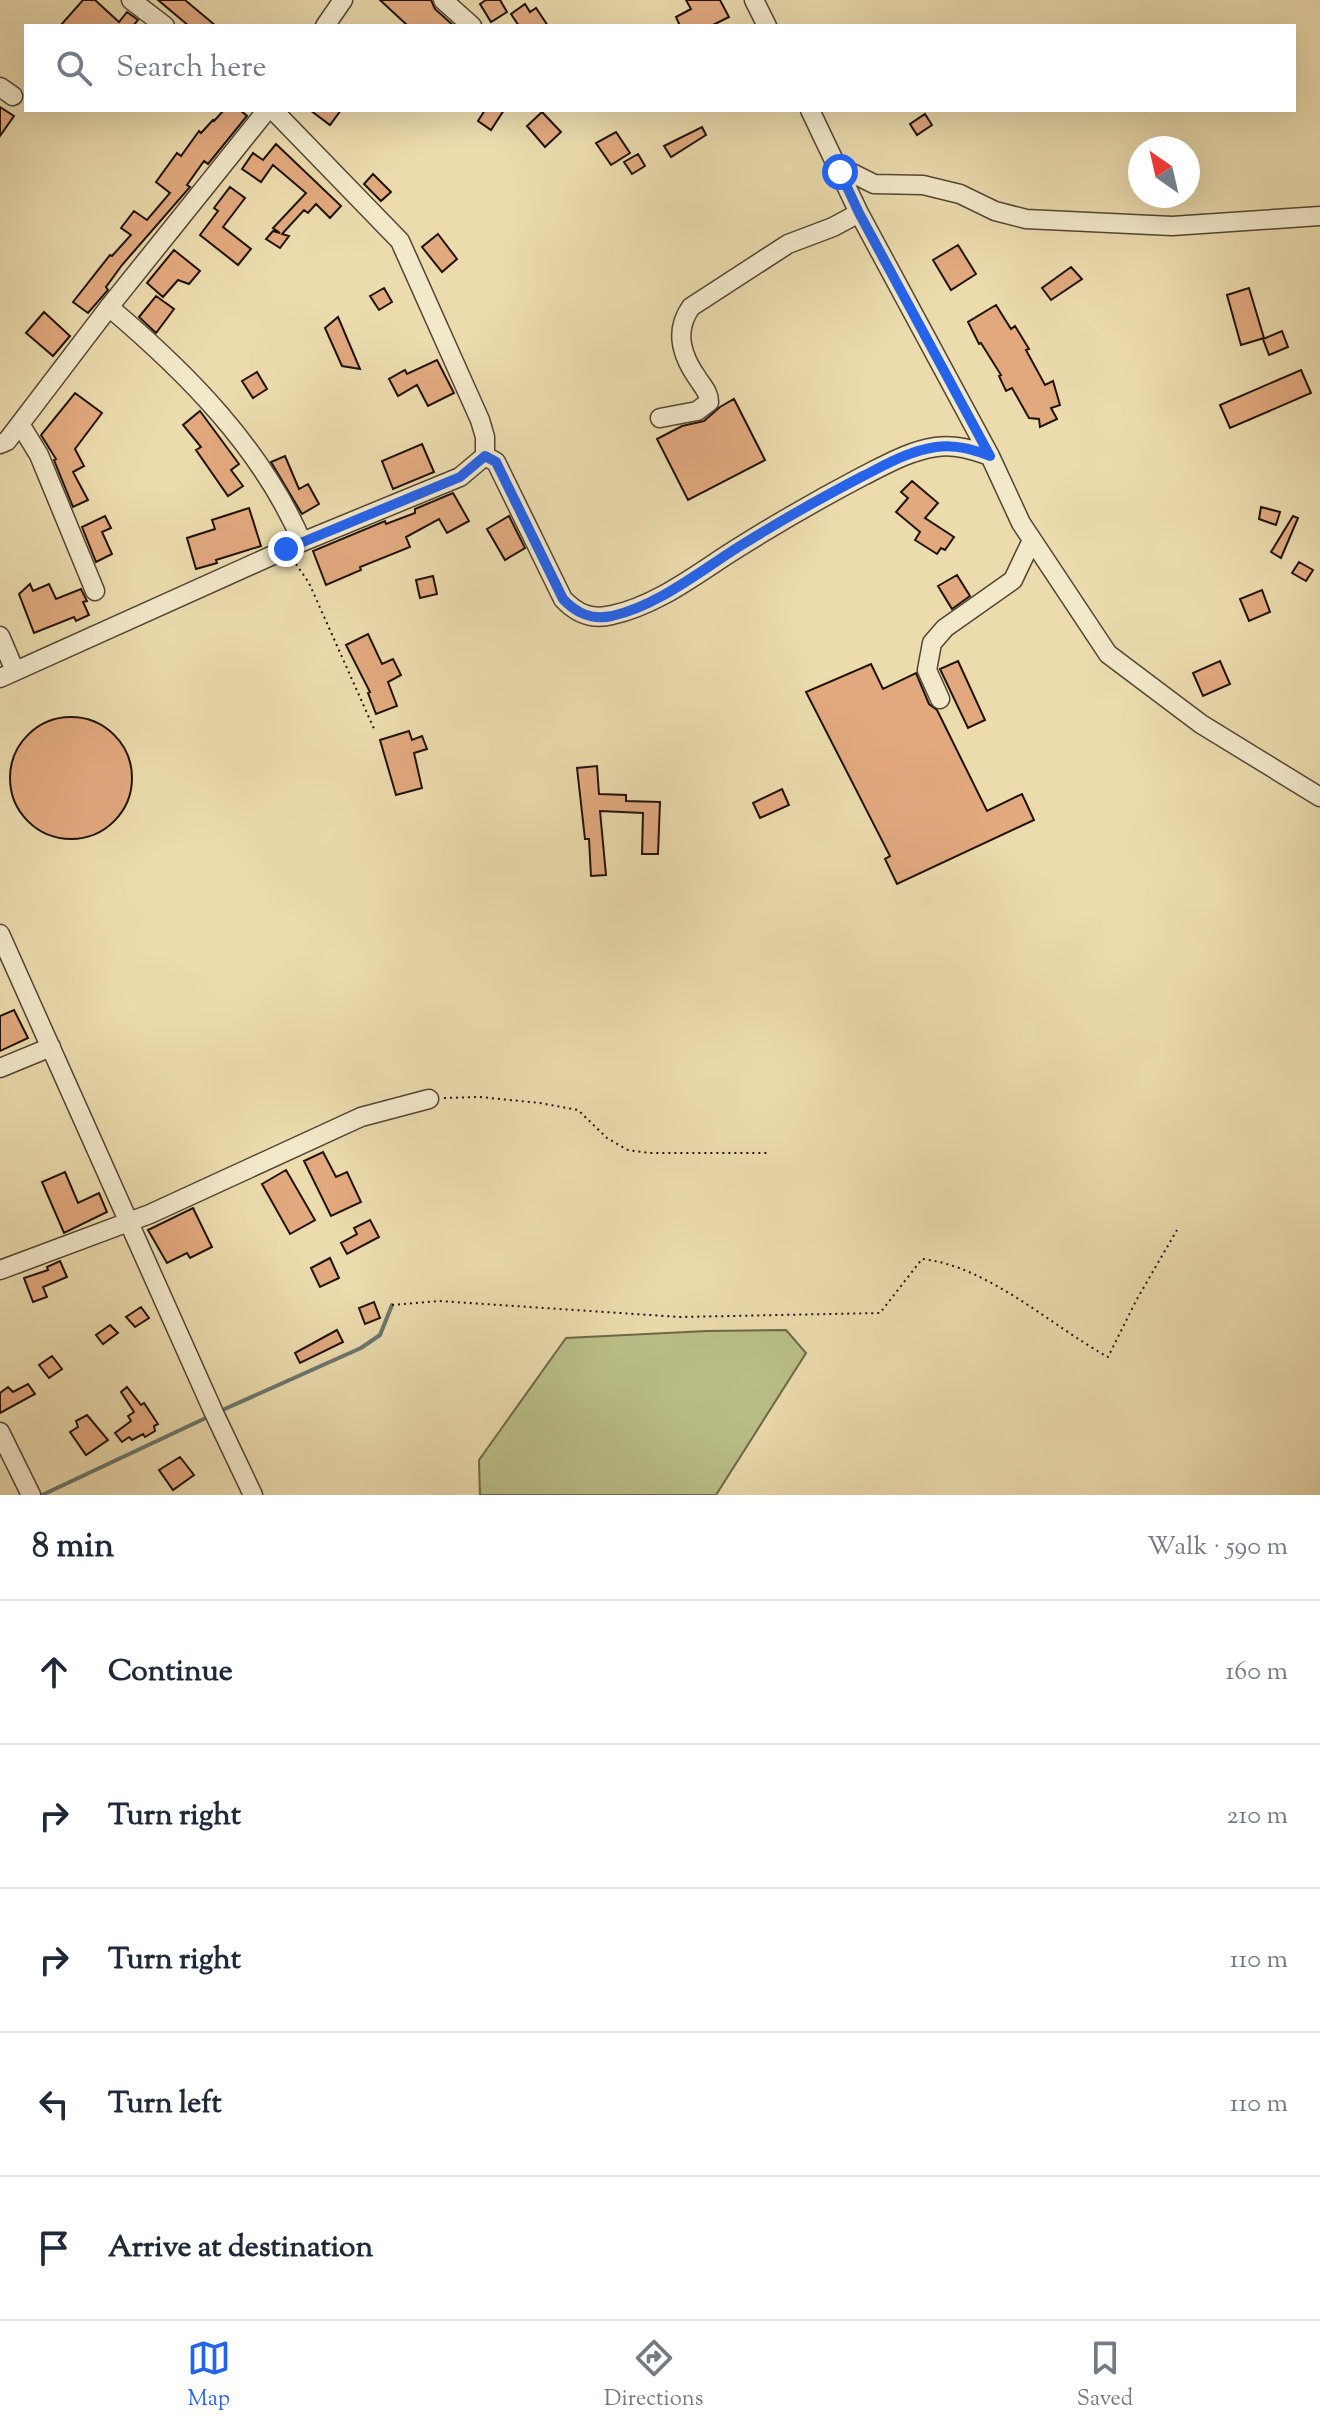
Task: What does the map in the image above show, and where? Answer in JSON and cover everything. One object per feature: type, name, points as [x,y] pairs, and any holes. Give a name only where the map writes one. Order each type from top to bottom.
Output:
[{"type":"street","points":[[131,0],[162,24]]},
{"type":"street","points":[[326,24],[343,0]]},
{"type":"street","points":[[443,0],[470,24]]},
{"type":"street","points":[[754,0],[766,24]]},
{"type":"street","points":[[0,444],[7,441],[109,307],[265,112]]},
{"type":"street","points":[[0,636],[7,674],[294,546],[460,477],[485,456],[485,437],[480,420],[400,241],[275,112]]},
{"type":"street","points":[[811,112],[859,213],[990,456],[1021,523],[1108,654],[1201,724],[1320,797]]},
{"type":"street","points":[[840,172],[854,174],[874,184],[923,185],[960,194],[995,211],[1026,219],[1172,226],[1320,216]]},
{"type":"street","points":[[660,418],[697,411],[709,402],[709,396],[689,367],[683,351],[680,335],[683,318],[691,307],[788,244],[833,227],[859,213]]},
{"type":"street","points":[[109,307],[167,359],[223,419],[274,486],[294,546]]},
{"type":"street","points":[[20,424],[39,455],[95,591]]},
{"type":"street","points":[[485,456],[496,462],[563,599],[573,610],[587,616],[609,616],[663,595],[798,509],[905,455],[938,447],[969,448],[990,456]]},
{"type":"street","points":[[940,699],[927,670],[932,643],[945,628],[1013,580],[1032,540]]},
{"type":"street","points":[[0,934],[253,1495]]},
{"type":"street","points":[[0,1068],[51,1047]]},
{"type":"street","points":[[0,1270],[212,1188],[361,1117],[429,1099]]},
{"type":"street","points":[[0,1432],[31,1495]]},
{"type":"path","points":[[294,546],[375,731]]},
{"type":"path","points":[[429,1099],[480,1097],[578,1110],[607,1138],[628,1150],[649,1153],[768,1153]]},
{"type":"path","points":[[392,1305],[439,1301],[680,1317],[880,1313],[922,1259],[944,1261],[981,1276],[1071,1337],[1108,1357],[1177,1230]]},
{"type":"green space","points":[[786,1330],[806,1353],[716,1495],[480,1495],[479,1460],[566,1338]]},
{"type":"building","points":[[83,0],[95,0],[119,22],[127,12],[138,20],[135,24],[62,24]]},
{"type":"building","points":[[158,0],[185,0],[214,24],[187,24]]},
{"type":"building","points":[[380,0],[431,0],[435,9],[452,24],[406,24]]},
{"type":"building","points":[[486,0],[500,0],[507,12],[491,22],[480,4]]},
{"type":"building","points":[[686,0],[720,0],[729,17],[715,24],[679,24],[676,17],[691,9]]},
{"type":"building","points":[[525,4],[530,12],[536,8],[547,24],[518,24],[511,14]]},
{"type":"building","points":[[0,107],[14,116],[0,136]]},
{"type":"building","points":[[222,112],[242,112],[247,116],[208,164],[204,161],[187,185],[190,187],[122,265],[106,287],[108,290],[88,313],[73,302],[110,255],[131,235],[121,228],[134,211],[147,220],[170,193],[156,182],[177,153],[181,156],[199,131],[201,133]]},
{"type":"building","points":[[313,112],[340,112],[330,125]]},
{"type":"building","points":[[484,112],[503,112],[491,130],[478,121]]},
{"type":"building","points":[[542,112],[561,132],[545,147],[527,126]]},
{"type":"building","points":[[925,114],[932,125],[917,135],[910,124]]},
{"type":"building","points":[[702,127],[706,135],[671,157],[664,146]]},
{"type":"building","points":[[616,132],[630,153],[611,165],[596,143]]},
{"type":"building","points":[[276,144],[341,206],[330,218],[316,204],[308,213],[304,210],[282,234],[289,236],[280,248],[266,239],[273,231],[280,233],[273,228],[306,193],[273,165],[261,182],[242,169],[253,153],[263,160]]},
{"type":"building","points":[[638,154],[645,166],[632,174],[624,162]]},
{"type":"building","points":[[373,174],[391,192],[381,201],[364,184]]},
{"type":"building","points":[[230,187],[245,198],[223,227],[251,249],[238,265],[200,235],[218,211],[214,208]]},
{"type":"building","points":[[438,234],[457,259],[442,272],[422,247]]},
{"type":"building","points":[[958,245],[976,274],[951,290],[933,260]]},
{"type":"building","points":[[174,250],[200,271],[189,284],[178,280],[163,297],[147,283]]},
{"type":"building","points":[[1071,267],[1082,279],[1051,300],[1042,288]]},
{"type":"building","points":[[384,288],[392,302],[379,310],[370,296]]},
{"type":"building","points":[[1249,288],[1264,338],[1241,345],[1227,295]]},
{"type":"building","points":[[156,296],[174,309],[156,333],[139,317]]},
{"type":"building","points":[[996,305],[1011,329],[1015,326],[1045,385],[1053,381],[1060,405],[1051,408],[1057,419],[1040,427],[1039,419],[1029,418],[1012,388],[1006,391],[1001,375],[968,322]]},
{"type":"building","points":[[44,312],[70,336],[53,356],[26,333]]},
{"type":"building","points":[[338,317],[360,369],[342,366],[325,328]]},
{"type":"building","points":[[1282,331],[1288,347],[1269,355],[1263,339]]},
{"type":"building","points":[[437,360],[454,393],[428,406],[417,385],[398,396],[389,379],[405,370],[407,374]]},
{"type":"building","points":[[1301,370],[1311,393],[1230,428],[1220,405]]},
{"type":"building","points":[[257,372],[267,389],[253,398],[242,381]]},
{"type":"building","points":[[75,393],[102,413],[75,449],[84,466],[73,472],[88,500],[73,507],[56,459],[41,435]]},
{"type":"building","points":[[734,399],[765,460],[688,500],[657,439],[682,426],[704,421]]},
{"type":"building","points":[[200,411],[239,464],[231,470],[243,486],[228,496],[196,450],[201,447],[183,425]]},
{"type":"building","points":[[422,444],[434,472],[393,489],[382,461]]},
{"type":"building","points":[[285,456],[299,489],[308,484],[319,504],[302,514],[271,462]]},
{"type":"building","points":[[912,481],[938,503],[925,518],[954,537],[945,550],[941,548],[937,554],[915,540],[920,532],[896,512],[908,498],[901,492]]},
{"type":"building","points":[[453,493],[469,521],[447,533],[439,519],[406,537],[410,547],[326,585],[313,551],[385,521],[386,524],[415,513],[415,509]]},
{"type":"building","points":[[1261,507],[1280,512],[1276,525],[1259,519]]},
{"type":"building","points":[[249,508],[261,546],[196,569],[187,538],[215,529],[212,520]]},
{"type":"building","points":[[105,516],[111,528],[102,532],[112,554],[96,562],[82,527]]},
{"type":"building","points":[[509,516],[525,548],[505,560],[487,529]]},
{"type":"building","points":[[1293,516],[1298,518],[1281,558],[1271,552]]},
{"type":"building","points":[[1299,562],[1313,570],[1306,581],[1292,573]]},
{"type":"building","points":[[957,575],[970,596],[952,609],[938,586]]},
{"type":"building","points":[[433,576],[437,594],[420,598],[416,580]]},
{"type":"building","points":[[30,584],[33,591],[49,584],[56,599],[81,589],[89,615],[76,621],[74,617],[34,633],[19,594]]},
{"type":"building","points":[[1262,590],[1270,612],[1249,621],[1240,599]]},
{"type":"building","points":[[368,634],[382,664],[393,659],[401,675],[388,682],[397,706],[376,714],[370,692],[346,645]]},
{"type":"building","points":[[958,661],[985,720],[968,728],[940,669]]},
{"type":"building","points":[[1220,661],[1230,684],[1203,696],[1193,673]]},
{"type":"building","points":[[871,664],[883,689],[916,673],[929,704],[937,710],[987,811],[1022,794],[1034,820],[897,884],[885,859],[890,856],[806,692]]},
{"type":"building","points":[[71,717],[94,722],[114,735],[127,755],[132,778],[127,801],[114,821],[94,834],[71,839],[48,834],[28,821],[15,801],[10,778],[15,755],[28,735],[48,722]]},
{"type":"building","points":[[409,731],[412,740],[422,736],[427,749],[414,753],[422,788],[396,795],[380,740]]},
{"type":"building","points":[[597,766],[599,794],[626,795],[626,801],[660,802],[658,854],[642,854],[643,813],[600,811],[606,875],[591,876],[589,839],[585,839],[577,768]]},
{"type":"building","points":[[782,789],[789,805],[760,818],[753,803]]},
{"type":"building","points":[[14,1010],[28,1038],[0,1051],[0,1016]]},
{"type":"building","points":[[323,1152],[336,1177],[347,1172],[361,1202],[331,1216],[304,1161]]},
{"type":"building","points":[[286,1170],[315,1220],[290,1234],[262,1184]]},
{"type":"building","points":[[65,1172],[78,1203],[99,1193],[107,1212],[64,1233],[42,1182]]},
{"type":"building","points":[[193,1208],[212,1247],[190,1258],[187,1253],[167,1263],[148,1230]]},
{"type":"building","points":[[370,1220],[379,1237],[347,1254],[341,1243],[357,1234],[354,1228]]},
{"type":"building","points":[[330,1258],[339,1278],[320,1287],[311,1268]]},
{"type":"building","points":[[60,1261],[67,1277],[43,1287],[47,1297],[33,1302],[24,1278],[48,1270],[47,1267]]},
{"type":"building","points":[[374,1302],[380,1318],[365,1324],[359,1308]]},
{"type":"building","points":[[141,1307],[149,1318],[135,1327],[126,1317]]},
{"type":"building","points":[[110,1325],[118,1333],[103,1344],[96,1335]]},
{"type":"building","points":[[337,1330],[343,1342],[300,1363],[295,1353]]},
{"type":"building","points":[[52,1356],[62,1369],[49,1378],[39,1365]]},
{"type":"building","points":[[28,1384],[35,1394],[0,1413],[0,1393],[8,1387],[13,1392]]},
{"type":"building","points":[[127,1387],[141,1405],[144,1403],[158,1424],[154,1426],[155,1431],[145,1437],[143,1434],[132,1440],[129,1437],[122,1442],[115,1433],[131,1421],[128,1416],[134,1412],[121,1392]]},
{"type":"building","points":[[87,1415],[108,1440],[86,1455],[70,1432],[78,1427],[76,1421]]},
{"type":"building","points":[[180,1457],[194,1475],[173,1490],[159,1470]]},
{"type":"waterway","points":[[218,1412],[361,1348],[380,1335],[392,1305]]},
{"type":"waterway","points":[[42,1495],[210,1416]]},
{"type":"route","points":[[286,549],[460,477],[485,456],[496,462],[563,599],[573,610],[587,616],[609,616],[663,595],[798,509],[905,455],[938,447],[969,448],[990,456],[840,172]]}]
